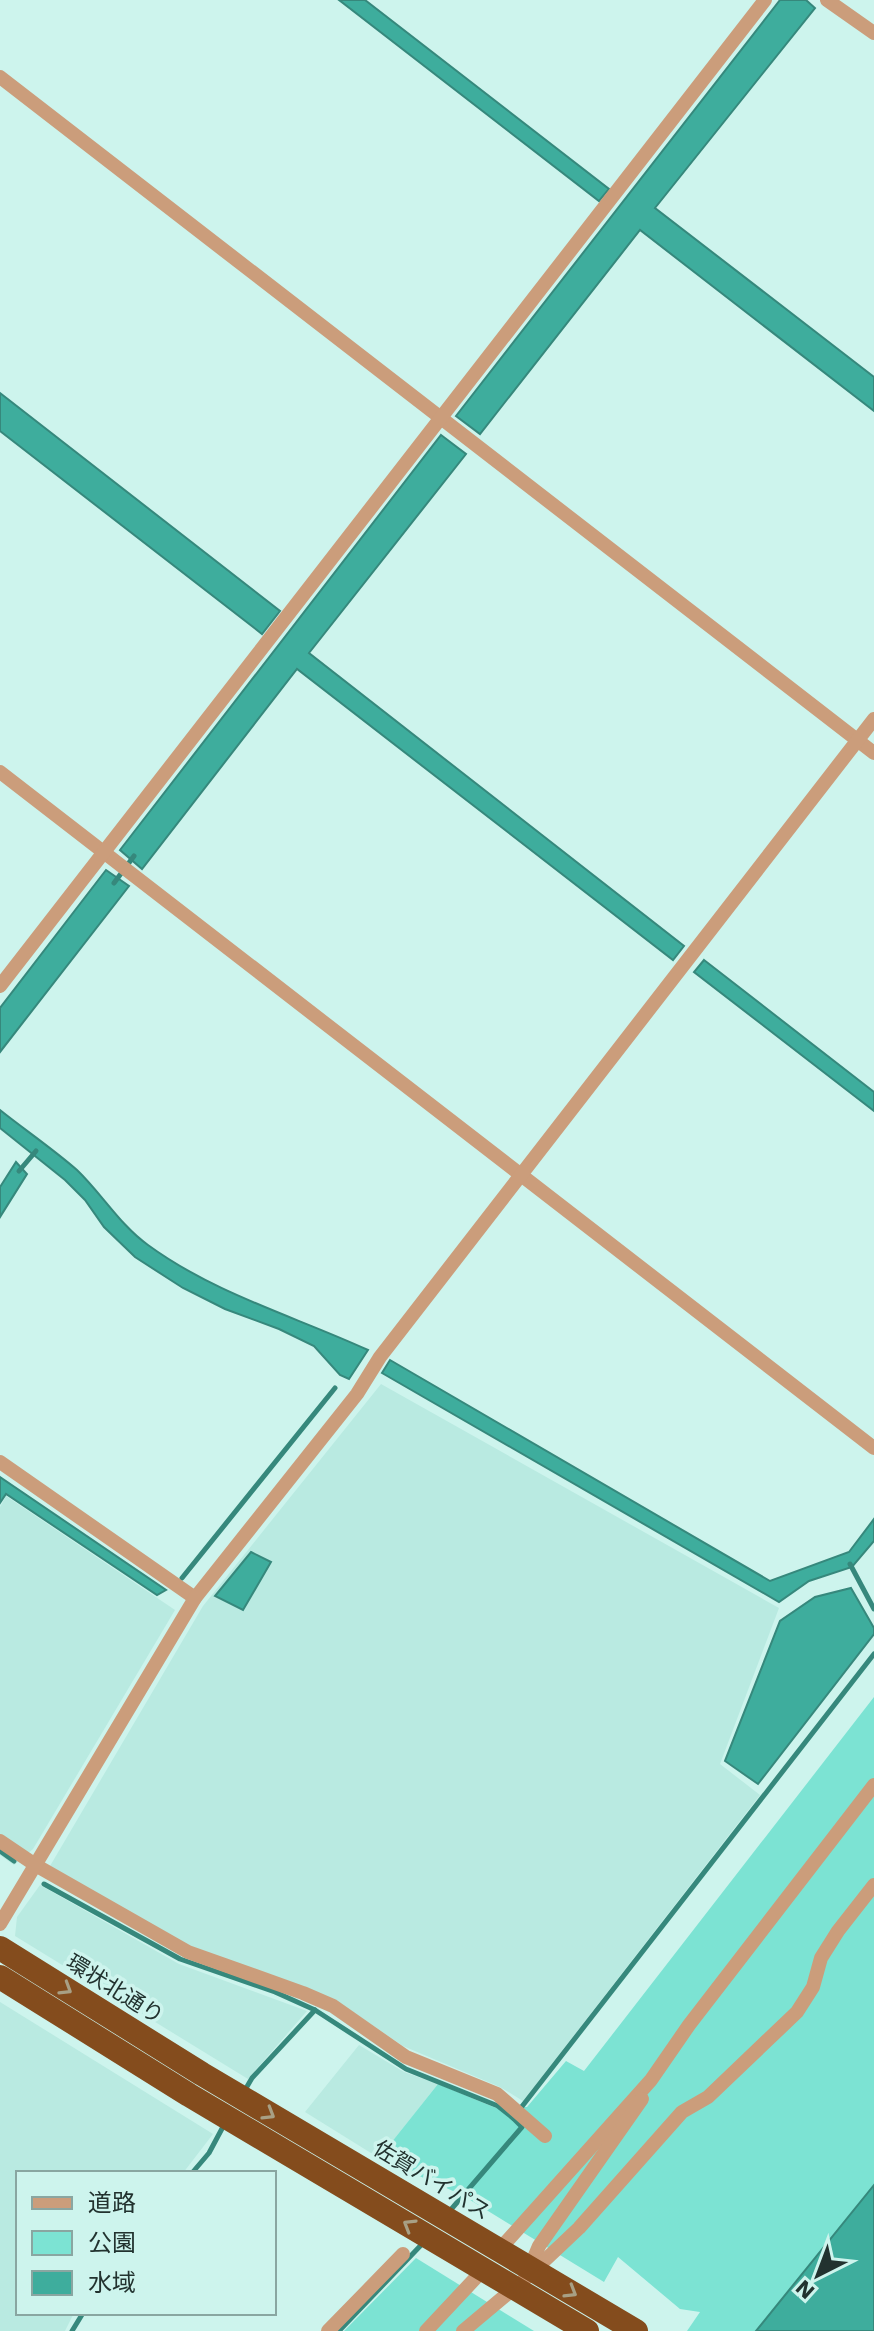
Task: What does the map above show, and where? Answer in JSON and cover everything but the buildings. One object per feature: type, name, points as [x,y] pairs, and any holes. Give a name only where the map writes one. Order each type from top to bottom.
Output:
[{"type":"highway","name":"環状北通り","points":[[0,1948],[202,2074]]},
{"type":"highway","name":"佐賀バイパス","points":[[0,1977],[189,2095],[491,2259],[636,2331]]},
{"type":"highway","name":"佐賀バイパス","points":[[202,2074],[491,2259],[587,2331]]},
{"type":"street","points":[[0,986],[765,0]]},
{"type":"street","points":[[827,0],[874,33]]},
{"type":"street","points":[[0,77],[874,753]]},
{"type":"street","points":[[0,1924],[195,1598],[357,1394],[380,1357],[874,719]]},
{"type":"street","points":[[0,772],[874,1448]]},
{"type":"street","points":[[0,1462],[195,1598]]},
{"type":"street","points":[[426,2331],[651,2080],[689,2025],[874,1785]]},
{"type":"street","points":[[0,1841],[37,1866],[188,1952],[333,2006],[406,2057],[497,2094],[545,2136]]},
{"type":"street","points":[[463,2331],[579,2228],[682,2112],[708,2097],[797,2012],[813,1987],[821,1958],[874,1885]]},
{"type":"street","points":[[525,2279],[539,2246],[638,2107],[651,2080]]},
{"type":"street","points":[[328,2331],[403,2254]]},
{"type":"shaded area","points":[[381,1384],[779,1608],[720,1764],[760,1795],[523,2101],[500,2087],[403,2046],[340,2003],[188,1946],[50,1866],[203,1606]]},
{"type":"shaded area","points":[[6,1496],[175,1610],[33,1849],[14,1865],[0,1855],[0,1507]]},
{"type":"shaded area","points":[[40,1885],[179,1964],[307,2011],[248,2079],[15,1936],[17,1917]]},
{"type":"shaded area","points":[[0,2002],[213,2134],[185,2171],[16,2171],[16,2315],[73,2315],[65,2331],[0,2331]]},
{"type":"shaded area","points":[[359,2045],[404,2072],[438,2084],[379,2158],[305,2112]]},
{"type":"green space","points":[[874,1697],[874,2185],[756,2331],[687,2331],[700,2312],[680,2309],[618,2257],[604,2282],[462,2195],[379,2158],[438,2084],[496,2108],[527,2107],[566,2061],[584,2071]]},
{"type":"green space","points":[[416,2258],[534,2331],[344,2331]]},
{"type":"water","points":[[339,0],[365,0],[609,189],[599,201]]},
{"type":"water","points":[[780,0],[806,0],[815,8],[655,208],[874,377],[874,411],[640,230],[480,434],[456,416]]},
{"type":"water","points":[[0,393],[280,611],[262,634],[0,431]]},
{"type":"water","points":[[441,435],[466,454],[309,653],[684,946],[673,960],[297,669],[142,869],[120,850]]},
{"type":"water","points":[[106,870],[129,886],[0,1052],[0,1008]]},
{"type":"water","points":[[704,960],[874,1092],[874,1111],[694,972]]},
{"type":"water","points":[[0,1110],[77,1170],[129,1228],[174,1262],[228,1291],[368,1350],[349,1379],[340,1375],[314,1346],[225,1309],[183,1288],[135,1257],[104,1227],[85,1200],[65,1180],[0,1128]]},
{"type":"water","points":[[16,1162],[27,1174],[0,1217],[0,1187]]},
{"type":"water","points":[[390,1360],[770,1581],[849,1552],[874,1519],[874,1541],[852,1567],[809,1581],[779,1602],[382,1373]]},
{"type":"water","points":[[0,1477],[166,1590],[157,1595],[6,1494],[0,1503]]},
{"type":"water","points":[[251,1552],[271,1562],[243,1610],[215,1596]]},
{"type":"water","points":[[851,1588],[874,1628],[874,1634],[758,1784],[725,1761],[780,1621],[815,1597]]},
{"type":"water","points":[[874,2185],[874,2331],[756,2331]]},
{"type":"waterway","points":[[114,883],[134,856]]},
{"type":"waterway","points":[[19,1171],[36,1151]]},
{"type":"waterway","points":[[182,1578],[335,1388]]},
{"type":"waterway","points":[[850,1564],[874,1609]]},
{"type":"waterway","points":[[448,2213],[522,2127],[513,2118],[874,1654]]},
{"type":"waterway","points":[[0,1851],[14,1861]]},
{"type":"waterway","points":[[44,1884],[180,1959],[275,1992],[315,2010],[406,2069],[498,2106],[513,2118]]},
{"type":"waterway","points":[[245,2090],[252,2078],[315,2010]]},
{"type":"waterway","points":[[194,2171],[209,2153],[225,2123]]},
{"type":"waterway","points":[[339,2331],[424,2242]]},
{"type":"waterway","points":[[72,2331],[82,2315]]}]
